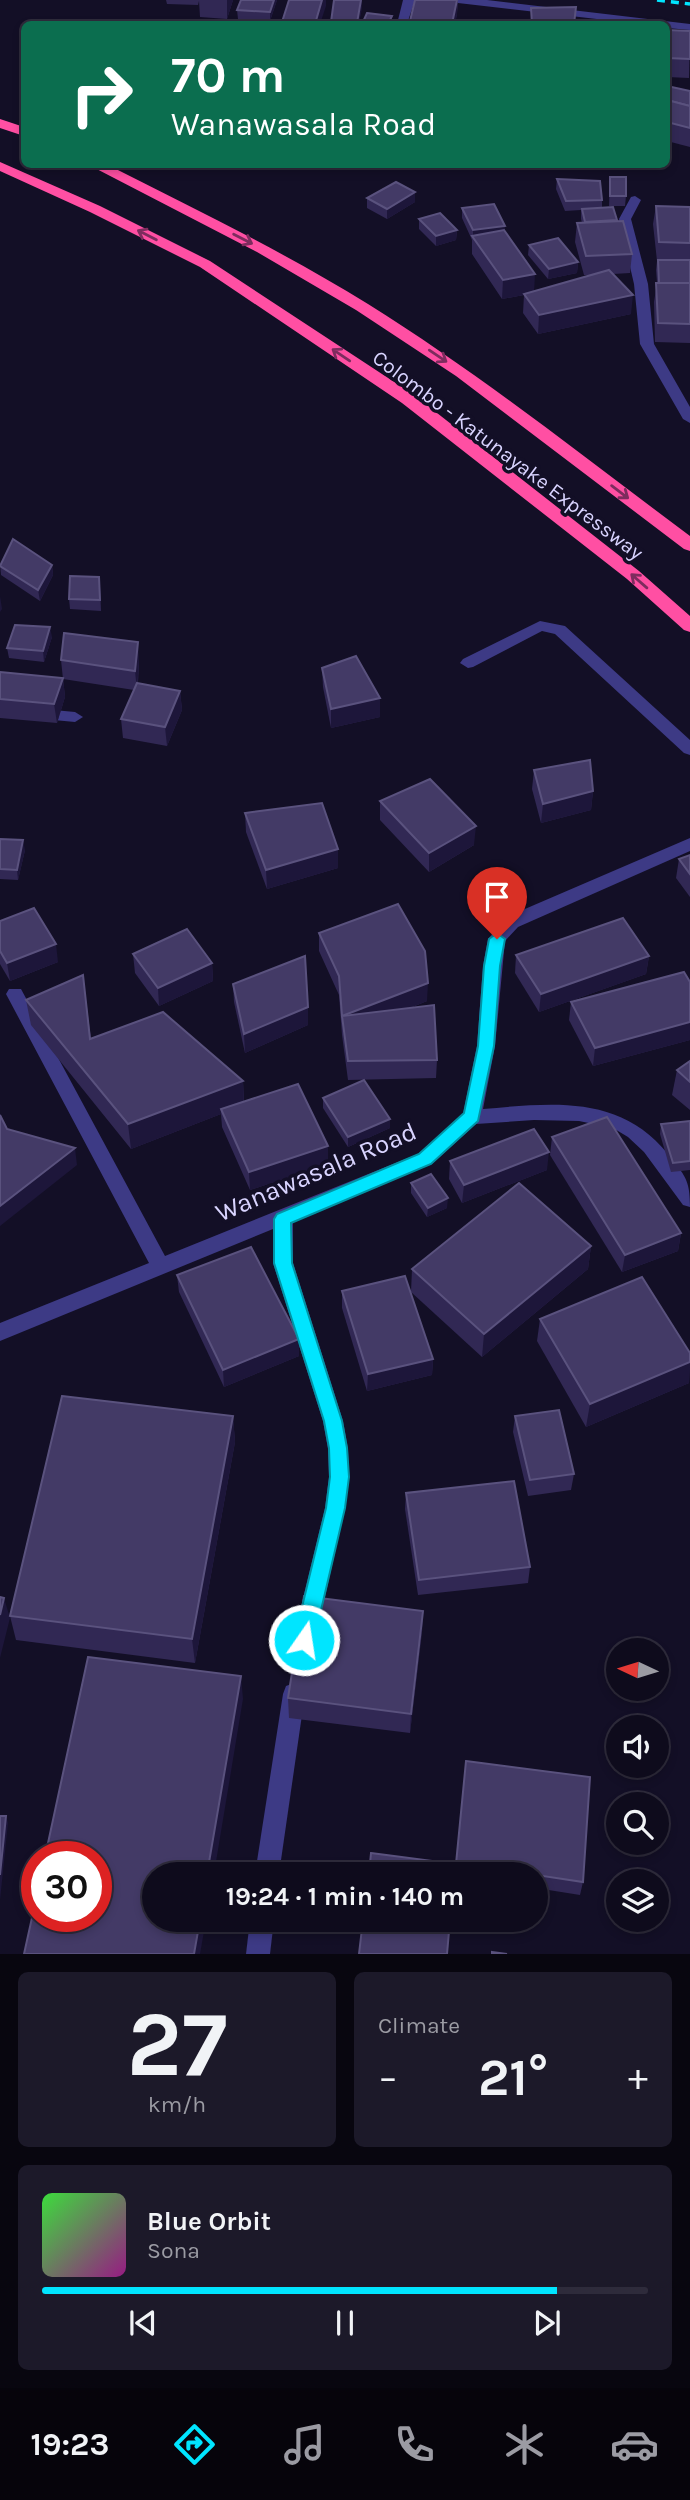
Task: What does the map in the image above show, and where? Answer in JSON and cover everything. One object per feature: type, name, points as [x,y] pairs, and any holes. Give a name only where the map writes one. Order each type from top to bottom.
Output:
[{"type":"highway","points":[[0,123],[21,131]]},
{"type":"highway","name":"Colombo - Katunayake Expressway","points":[[0,166],[95,209],[205,264],[408,399],[633,575],[690,626]]},
{"type":"highway","name":"Colombo - Katunayake Expressway","points":[[102,168],[262,249],[362,307],[462,373],[690,545]]},
{"type":"street","points":[[403,21],[409,0]]},
{"type":"street","points":[[458,0],[633,21]]},
{"type":"street","points":[[670,25],[690,27]]},
{"type":"street","points":[[635,200],[625,219],[641,284],[647,344],[690,419]]},
{"type":"street","points":[[468,663],[540,625],[560,630],[690,748]]},
{"type":"street","points":[[0,710],[75,716]]},
{"type":"street","points":[[690,844],[512,922],[497,939],[492,966],[486,1046],[472,1116],[546,1113],[606,1116],[636,1132],[690,1199]]},
{"type":"street","points":[[15,994],[161,1267]]},
{"type":"street","name":"Wanawasala Road","points":[[0,1332],[425,1159],[472,1116]]},
{"type":"street","points":[[283,1219],[283,1263],[333,1421],[338,1448],[339,1477],[335,1508],[304,1640]]},
{"type":"street","points":[[269,1862],[298,1673]]},
{"type":"street","points":[[258,1954],[261,1932]]},
{"type":"building","points":[[241,0],[274,0],[270,12],[237,10]]},
{"type":"building","points":[[289,0],[322,0],[316,21],[282,21]]},
{"type":"building","points":[[334,0],[361,0],[357,21],[331,21]]},
{"type":"building","points":[[415,0],[457,0],[453,21],[410,21]]},
{"type":"building","points":[[576,7],[574,21],[532,21],[531,8]]},
{"type":"building","points":[[367,13],[392,16],[390,21],[363,21]]},
{"type":"building","points":[[670,30],[690,31],[690,59],[670,58]]},
{"type":"building","points":[[670,87],[690,91],[690,106],[670,101]]},
{"type":"building","points":[[670,101],[690,106],[690,128],[670,123]]},
{"type":"building","points":[[610,177],[626,177],[626,196],[610,196]]},
{"type":"building","points":[[557,179],[600,181],[602,200],[566,201]]},
{"type":"building","points":[[396,182],[415,192],[387,209],[367,198]]},
{"type":"building","points":[[494,204],[505,226],[473,230],[462,208]]},
{"type":"building","points":[[656,206],[690,207],[690,243],[659,242]]},
{"type":"building","points":[[613,207],[617,220],[585,222],[582,209]]},
{"type":"building","points":[[440,213],[457,230],[436,236],[419,219]]},
{"type":"building","points":[[623,221],[632,254],[586,256],[577,223]]},
{"type":"building","points":[[504,230],[535,274],[503,280],[472,236]]},
{"type":"building","points":[[558,238],[578,262],[549,269],[529,245]]},
{"type":"building","points":[[658,260],[690,260],[690,283],[659,283]]},
{"type":"building","points":[[609,270],[633,295],[539,315],[524,294]]},
{"type":"building","points":[[656,283],[690,283],[690,324],[658,323]]},
{"type":"building","points":[[13,539],[52,565],[38,590],[0,566]]},
{"type":"building","points":[[70,576],[99,577],[100,600],[69,599]]},
{"type":"building","points":[[15,625],[50,627],[43,651],[7,648]]},
{"type":"building","points":[[64,633],[138,642],[135,671],[61,660]]},
{"type":"building","points":[[356,656],[380,698],[331,709],[322,668]]},
{"type":"building","points":[[0,672],[63,678],[54,704],[0,699]]},
{"type":"building","points":[[137,683],[180,691],[165,727],[121,719]]},
{"type":"building","points":[[590,760],[593,791],[543,804],[534,770]]},
{"type":"building","points":[[430,779],[476,826],[429,853],[380,801]]},
{"type":"building","points":[[322,803],[338,849],[266,870],[245,813]]},
{"type":"building","points":[[0,839],[23,840],[17,870],[0,869]]},
{"type":"building","points":[[690,855],[690,874],[679,859]]},
{"type":"building","points":[[398,904],[425,951],[428,983],[342,1016],[339,976],[319,933]]},
{"type":"building","points":[[34,908],[56,944],[7,963],[0,951],[0,921]]},
{"type":"building","points":[[623,918],[649,956],[541,994],[516,955]]},
{"type":"building","points":[[187,929],[212,963],[158,988],[133,954]]},
{"type":"building","points":[[305,956],[308,1007],[244,1034],[233,984]]},
{"type":"building","points":[[684,972],[690,982],[690,1022],[595,1048],[571,1002]]},
{"type":"building","points":[[83,975],[90,1039],[163,1012],[243,1081],[128,1124],[26,1000]]},
{"type":"building","points":[[434,1005],[437,1060],[348,1061],[342,1016]]},
{"type":"building","points":[[690,1061],[690,1082],[677,1070]]},
{"type":"building","points":[[364,1080],[390,1119],[348,1137],[323,1098]]},
{"type":"building","points":[[298,1084],[328,1146],[249,1172],[221,1109]]},
{"type":"building","points":[[0,1115],[7,1129],[75,1148],[0,1206]]},
{"type":"building","points":[[607,1117],[681,1233],[625,1255],[552,1137]]},
{"type":"building","points":[[690,1121],[690,1161],[673,1163],[661,1124]]},
{"type":"building","points":[[534,1129],[549,1152],[464,1185],[450,1161]]},
{"type":"building","points":[[431,1174],[448,1198],[428,1208],[411,1183]]},
{"type":"building","points":[[519,1183],[591,1246],[484,1334],[412,1269]]},
{"type":"building","points":[[251,1247],[299,1339],[223,1370],[177,1275]]},
{"type":"building","points":[[405,1276],[433,1359],[368,1374],[342,1291]]},
{"type":"building","points":[[642,1277],[690,1353],[690,1362],[590,1404],[540,1319]]},
{"type":"building","points":[[62,1396],[233,1416],[192,1639],[10,1616]]},
{"type":"building","points":[[559,1410],[574,1474],[530,1480],[515,1416]]},
{"type":"building","points":[[514,1481],[530,1567],[419,1580],[406,1493]]},
{"type":"building","points":[[304,1596],[423,1611],[411,1714],[288,1698]]},
{"type":"building","points":[[0,1597],[4,1598],[0,1615]]},
{"type":"building","points":[[88,1657],[241,1676],[209,1862],[142,1862],[142,1932],[198,1932],[194,1954],[24,1954],[29,1932],[112,1932],[112,1841],[48,1841]]},
{"type":"building","points":[[466,1761],[590,1777],[583,1882],[548,1877],[548,1862],[456,1862]]},
{"type":"building","points":[[0,1816],[6,1816],[0,1875]]},
{"type":"building","points":[[371,1853],[441,1862],[370,1862]]},
{"type":"building","points":[[362,1932],[449,1932],[447,1954],[359,1954]]},
{"type":"railway","points":[[657,0],[690,4]]},
{"type":"route","points":[[304,1640],[335,1508],[339,1477],[338,1448],[333,1421],[283,1263],[283,1219],[425,1159],[472,1116],[486,1046],[492,966],[497,939]]}]
